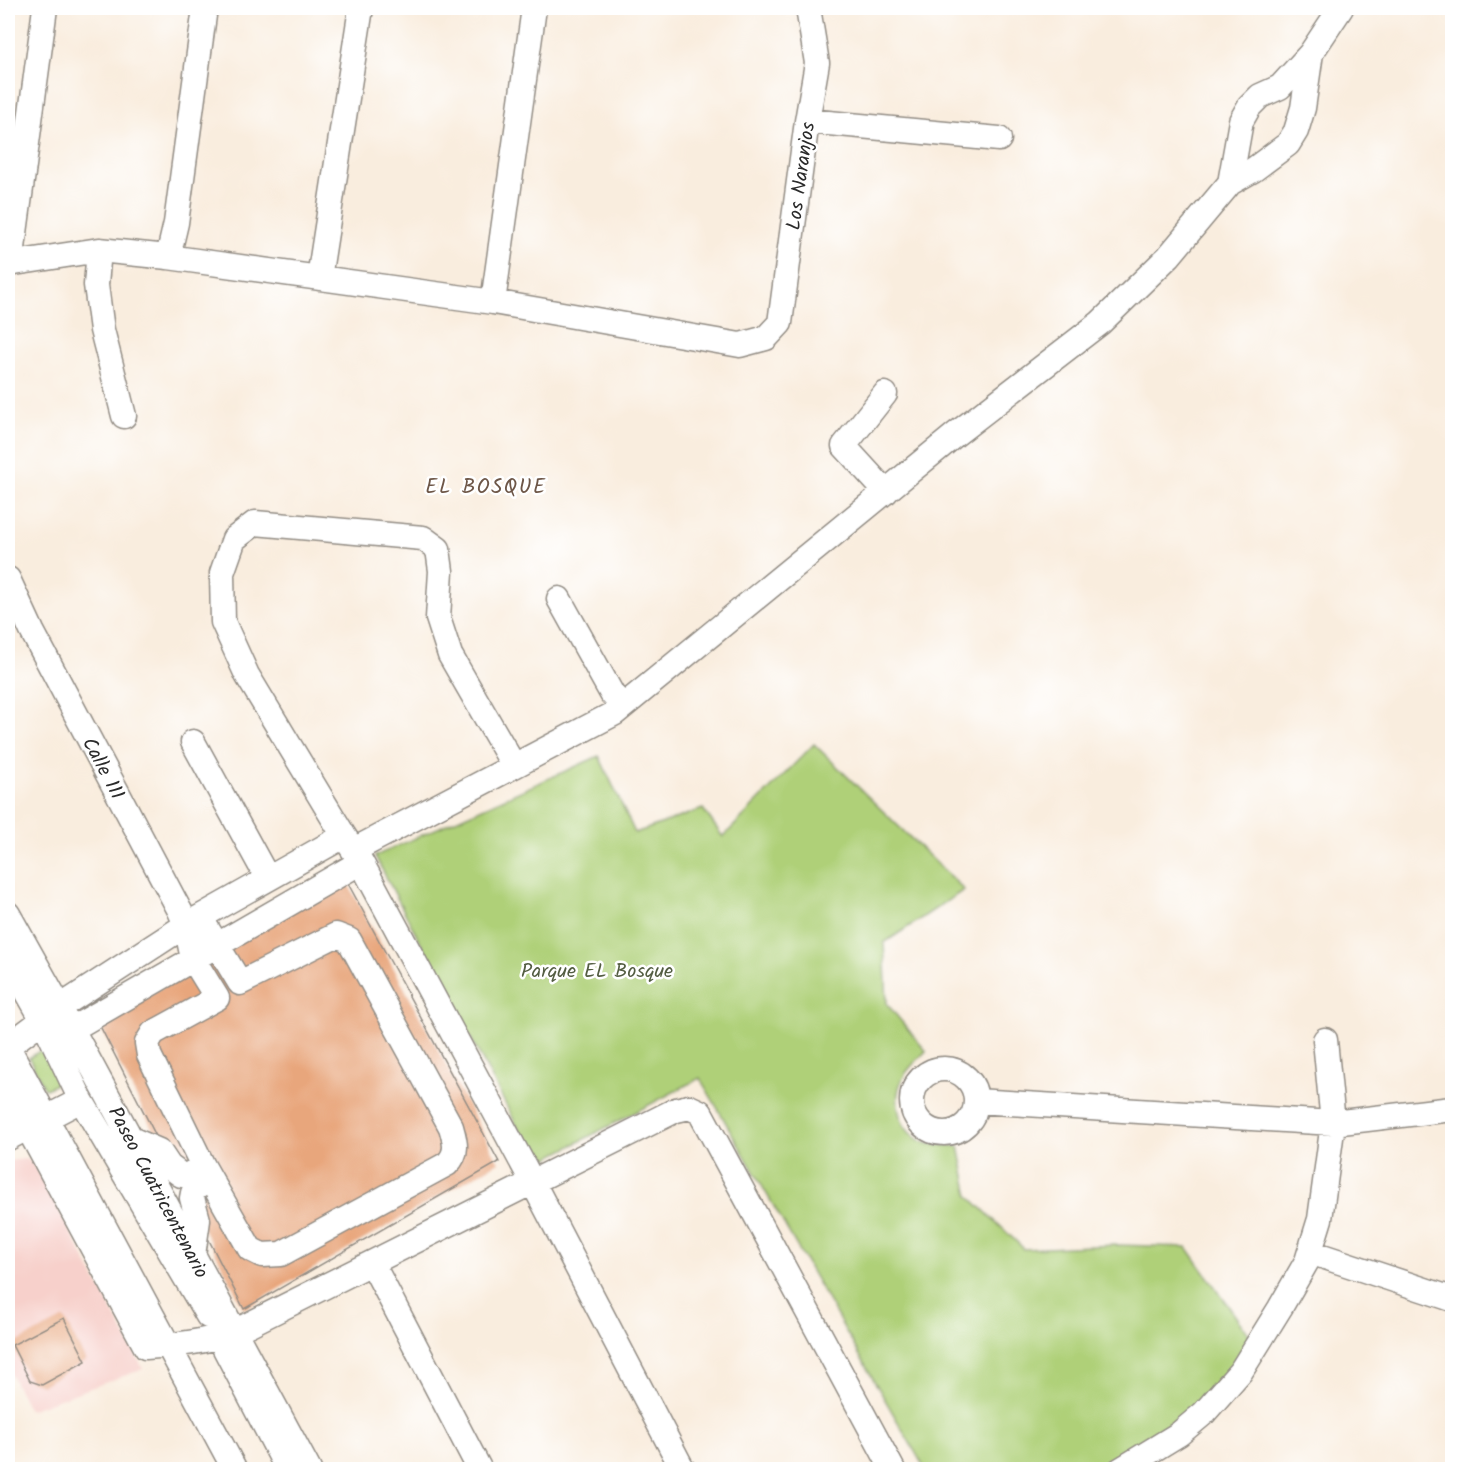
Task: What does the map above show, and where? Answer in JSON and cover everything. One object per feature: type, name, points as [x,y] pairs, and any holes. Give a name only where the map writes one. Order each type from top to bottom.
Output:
[{"type":"street","points":[[45,8],[9,263],[99,250],[168,257],[493,302],[534,8]]},
{"type":"street","points":[[168,257],[176,223],[205,8]]},
{"type":"street","points":[[319,278],[361,8]]},
{"type":"street","name":"Los Naranjos","points":[[493,302],[740,345],[766,338],[780,323],[817,63],[808,8]]},
{"type":"street","points":[[1230,183],[1241,121],[1249,107],[1260,96],[1281,87],[1311,53],[1341,8]]},
{"type":"street","points":[[893,1470],[700,1112],[689,1107],[676,1110],[227,1334],[168,1346],[146,1347],[27,1128],[13,1092],[8,1046],[51,1014],[193,921],[268,879],[353,849],[615,713],[886,492],[1100,323],[1169,256],[1230,183],[1253,170],[1288,144],[1296,131],[1303,108],[1311,53]]},
{"type":"street","points":[[1281,87],[1295,97],[1303,108]]},
{"type":"street","points":[[807,121],[999,138]]},
{"type":"street","points":[[99,250],[96,285],[102,330],[124,416]]},
{"type":"street","points":[[885,394],[844,446],[886,492]]},
{"type":"street","points":[[514,766],[450,655],[438,618],[441,571],[438,549],[423,538],[255,523],[234,539],[222,573],[224,622],[247,675],[353,849],[532,1181],[683,1470]]},
{"type":"street","name":"Calle 111","points":[[8,579],[32,631],[193,921],[194,958],[217,998]]},
{"type":"street","points":[[559,600],[612,694],[623,706]]},
{"type":"street","points":[[193,742],[268,879]]},
{"type":"street","points":[[62,1035],[218,944],[353,849]]},
{"type":"street","name":"Paseo Cuatricentenario","points":[[8,914],[62,1035],[131,1139],[193,1255],[288,1470]]},
{"type":"street","points":[[193,921],[218,944],[240,983]]},
{"type":"street","points":[[336,935],[349,940],[452,1127],[456,1146],[453,1159],[281,1254],[262,1254],[250,1249],[206,1172],[149,1055],[147,1043],[153,1033],[240,983],[336,935]]},
{"type":"street","name":"Paseo Cuatricentenario","points":[[8,958],[51,1014]]},
{"type":"street","name":"Paseo Cuatricentenario","points":[[62,1035],[81,1100],[309,1470]]},
{"type":"street","points":[[1120,1470],[1179,1434],[1204,1413],[1241,1371],[1307,1261],[1320,1218],[1333,1123],[1325,1040]]},
{"type":"street","points":[[27,1128],[81,1100]]},
{"type":"street","points":[[976,1101],[1333,1123],[1452,1109]]},
{"type":"street","points":[[131,1139],[159,1151],[169,1166],[181,1175],[206,1172]]},
{"type":"street","points":[[193,1255],[198,1220],[192,1198],[193,1192],[206,1172]]},
{"type":"street","points":[[1310,1252],[1452,1299]]},
{"type":"street","points":[[372,1263],[480,1470]]},
{"type":"street","points":[[168,1346],[235,1470]]},
{"type":"shaded area","points":[[26,1159],[35,1165],[143,1369],[29,1410],[8,1369],[8,1161]]},
{"type":"green space","name":"Parque EL Bosque","points":[[814,744],[964,890],[884,943],[887,1004],[926,1051],[909,1069],[900,1085],[898,1105],[903,1123],[909,1132],[926,1143],[959,1146],[969,1196],[1024,1249],[1116,1245],[1187,1247],[1253,1341],[1205,1402],[1095,1469],[925,1469],[700,1078],[537,1164],[375,856],[599,756],[635,833],[703,809],[723,837]]},
{"type":"green space","points":[[47,1046],[62,1072],[56,1083],[45,1089],[29,1058]]},
{"type":"building","points":[[345,878],[499,1162],[244,1309],[99,1024]]},
{"type":"building","points":[[64,1318],[86,1361],[42,1385],[30,1381],[12,1345]]},
{"type":"district","name":"EL BOSQUE","points":[[486,486]]}]
